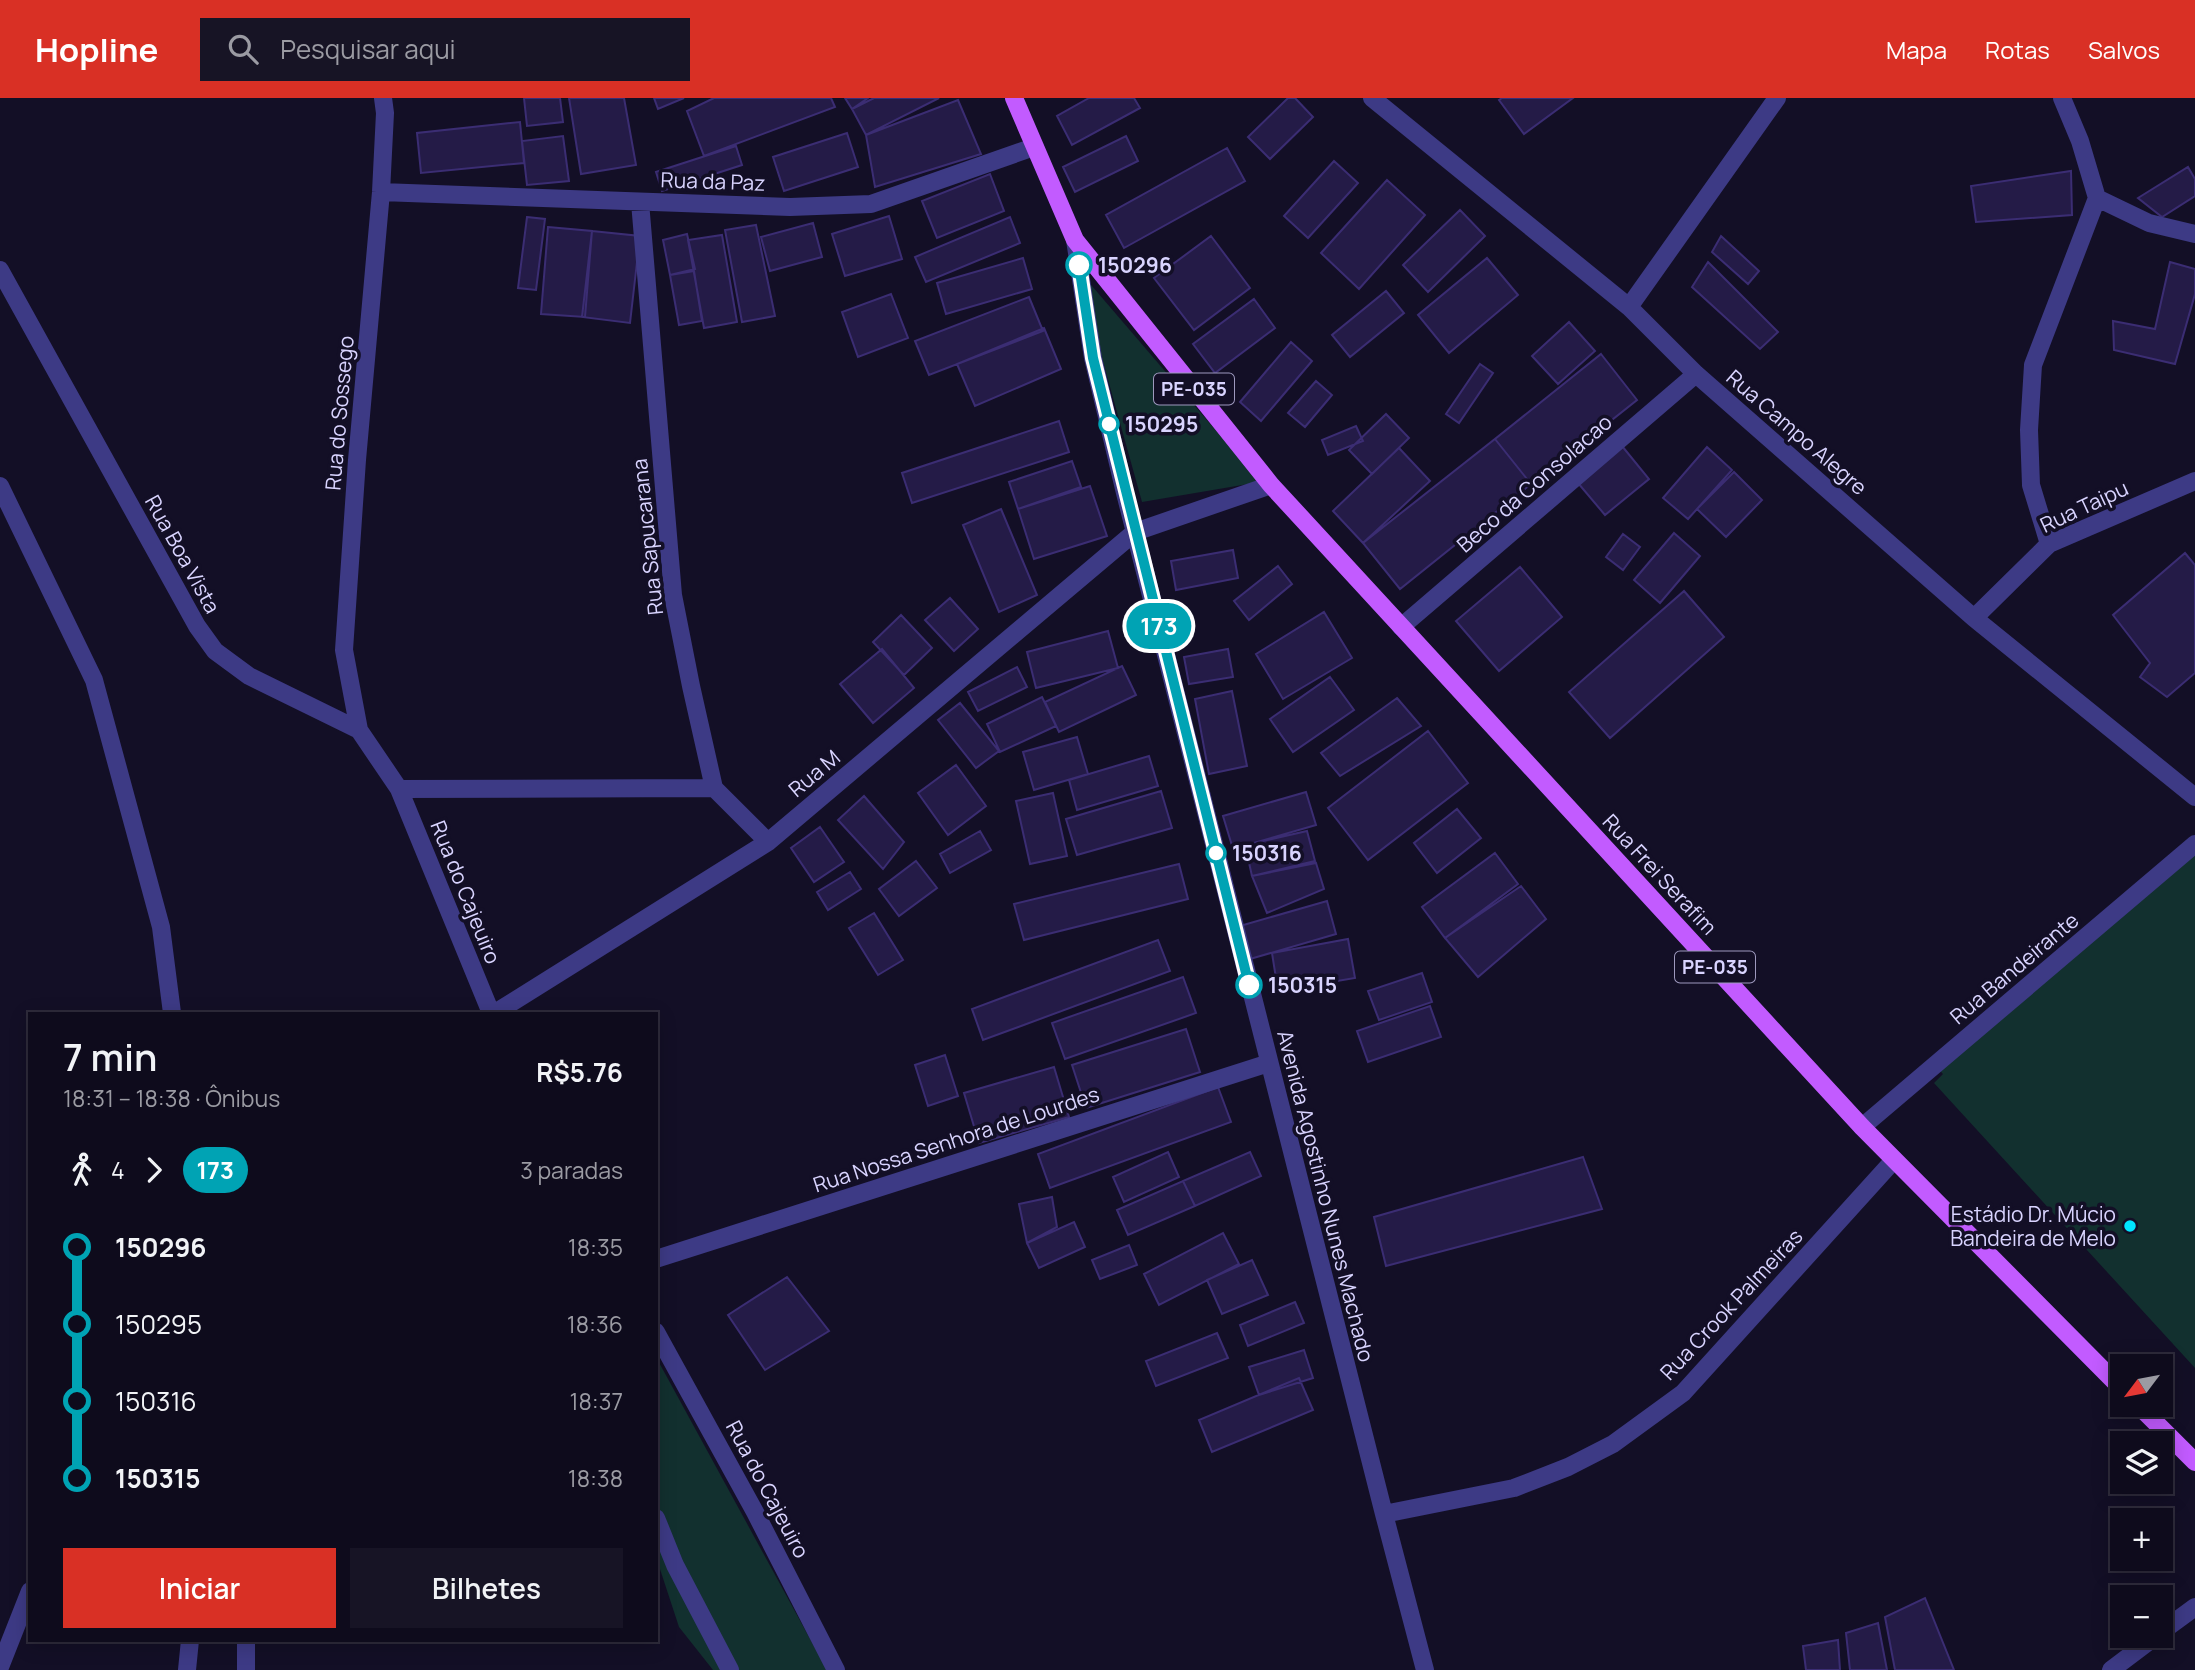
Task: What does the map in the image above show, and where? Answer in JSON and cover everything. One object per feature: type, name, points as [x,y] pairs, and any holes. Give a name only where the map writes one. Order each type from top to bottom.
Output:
[{"type":"main road","name":"PE-035","points":[[1014,98],[1075,240],[1271,485]]},
{"type":"main road","name":"Rua Frei Serafim","points":[[1271,485],[1862,1127],[2110,1377]]},
{"type":"main road","points":[[2151,1418],[2195,1462]]},
{"type":"street","name":"Rua do Sossego","points":[[359,730],[344,650],[357,460],[381,192],[385,113],[383,98]]},
{"type":"street","name":"Rua Campo Alegre","points":[[1372,98],[1629,307],[1696,374],[1974,618],[2195,797]]},
{"type":"street","points":[[1629,307],[1777,98]]},
{"type":"street","points":[[2049,544],[2031,485],[2029,429],[2033,365],[2097,198],[2080,141],[2062,98]]},
{"type":"street","name":"Rua da Paz","points":[[381,192],[790,207],[871,204],[1034,147]]},
{"type":"street","points":[[2097,198],[2149,223],[2195,234]]},
{"type":"street","name":"Rua Sapucarana","points":[[640,201],[673,595],[714,788]]},
{"type":"street","name":"Avenida Agostinho Nunes Machado","points":[[1075,240],[1093,358],[1135,532],[1425,1670]]},
{"type":"street","name":"Rua Boa Vista","points":[[0,270],[197,626],[215,651],[249,676],[359,730],[399,789]]},
{"type":"street","name":"Beco da Consolacao","points":[[1401,627],[1696,374]]},
{"type":"street","name":"Rua Taipu","points":[[1974,618],[2049,544],[2195,481]]},
{"type":"street","points":[[1135,532],[1271,485]]},
{"type":"street","points":[[0,486],[94,680],[161,927],[172,1012]]},
{"type":"street","name":"Rua M","points":[[495,1012],[768,842],[1135,532]]},
{"type":"street","points":[[399,789],[714,788],[768,842]]},
{"type":"street","name":"Rua do Cajeuiro","points":[[399,789],[493,1012]]},
{"type":"street","name":"Rua Bandeirante","points":[[1862,1127],[2195,844]]},
{"type":"street","name":"Rua Nossa Senhora de Lourdes","points":[[658,1258],[1269,1063]]},
{"type":"street","name":"Rua Crook Palmeiras","points":[[1384,1514],[1514,1488],[1568,1467],[1613,1444],[1683,1393],[1894,1160]]},
{"type":"street","name":"Rua do Cajeuiro","points":[[658,1336],[755,1512],[836,1670]]},
{"type":"street","points":[[658,1523],[675,1565],[730,1670]]},
{"type":"street","points":[[0,1667],[28,1596]]},
{"type":"street","points":[[2173,1623],[2195,1607]]},
{"type":"street","points":[[187,1670],[190,1642]]},
{"type":"street","points":[[246,1642],[246,1670]]},
{"type":"street","points":[[2111,1670],[2140,1648]]},
{"type":"green space","points":[[1086,279],[1260,482],[1142,502],[1092,322]]},
{"type":"green space","name":"Estádio Dr. Múcio Bandeira de Melo","points":[[2195,836],[2195,1368],[1934,1083],[1943,1074],[1930,1060]]},
{"type":"green space","points":[[658,1361],[827,1670],[713,1670],[679,1627],[658,1563]]},
{"type":"building","points":[[524,98],[560,98],[563,122],[527,126]]},
{"type":"building","points":[[569,98],[624,98],[636,165],[581,174]]},
{"type":"building","points":[[654,98],[684,98],[658,109]]},
{"type":"building","points":[[714,98],[831,98],[835,107],[704,156],[687,111]]},
{"type":"building","points":[[845,98],[868,98],[852,109]]},
{"type":"building","points":[[874,98],[939,98],[866,135],[852,109]]},
{"type":"building","points":[[1089,98],[1134,98],[1140,108],[1072,145],[1057,116]]},
{"type":"building","points":[[1288,98],[1295,98],[1313,117],[1270,159],[1248,137]]},
{"type":"building","points":[[1573,98],[1524,134],[1499,100]]},
{"type":"building","points":[[958,100],[981,154],[875,187],[866,135]]},
{"type":"building","points":[[520,122],[524,163],[421,173],[417,133]]},
{"type":"building","points":[[847,133],[858,167],[784,191],[773,157]]},
{"type":"building","points":[[563,136],[569,181],[527,185],[522,141]]},
{"type":"building","points":[[1126,136],[1138,161],[1075,192],[1063,167]]},
{"type":"building","points":[[736,146],[742,165],[662,191],[656,172]]},
{"type":"building","points":[[1227,148],[1245,181],[1124,248],[1106,215]]},
{"type":"building","points":[[1334,161],[1358,183],[1308,238],[1284,216]]},
{"type":"building","points":[[2188,167],[2195,179],[2195,196],[2162,217],[2138,198]]},
{"type":"building","points":[[2071,171],[2072,215],[1976,222],[1971,186]]},
{"type":"building","points":[[990,174],[1004,211],[937,238],[922,201]]},
{"type":"building","points":[[1387,180],[1425,215],[1359,289],[1321,253]]},
{"type":"building","points":[[1460,210],[1485,236],[1428,292],[1403,265]]},
{"type":"building","points":[[889,216],[902,259],[845,276],[832,234]]},
{"type":"building","points":[[527,217],[545,219],[536,290],[518,288]]},
{"type":"building","points":[[1010,217],[1020,243],[926,282],[915,257]]},
{"type":"building","points":[[813,223],[822,257],[770,271],[761,237]]},
{"type":"building","points":[[756,225],[775,316],[742,322],[725,230]]},
{"type":"building","points":[[548,227],[592,231],[585,317],[541,314]]},
{"type":"building","points":[[592,231],[640,236],[630,323],[582,317]]},
{"type":"building","points":[[687,234],[695,269],[670,275],[663,240]]},
{"type":"building","points":[[722,235],[737,322],[704,328],[688,240]]},
{"type":"building","points":[[1211,236],[1250,288],[1194,330],[1154,278]]},
{"type":"building","points":[[1721,236],[1759,271],[1748,284],[1712,252]]},
{"type":"building","points":[[1023,258],[1032,289],[946,314],[937,283]]},
{"type":"building","points":[[1487,258],[1518,295],[1449,353],[1418,315]]},
{"type":"building","points":[[1708,262],[1778,332],[1760,349],[1692,287]]},
{"type":"building","points":[[2170,262],[2195,269],[2195,294],[2175,364],[2114,350],[2113,321],[2155,329]]},
{"type":"building","points":[[694,271],[702,321],[679,325],[670,275]]},
{"type":"building","points":[[1386,291],[1404,313],[1350,357],[1332,335]]},
{"type":"building","points":[[891,294],[908,338],[858,357],[842,312]]},
{"type":"building","points":[[1029,297],[1043,331],[929,375],[915,341]]},
{"type":"building","points":[[1254,299],[1275,328],[1215,373],[1193,344]]},
{"type":"building","points":[[1569,322],[1595,351],[1558,384],[1532,356]]},
{"type":"building","points":[[1044,328],[1061,369],[975,406],[957,364]]},
{"type":"building","points":[[1291,342],[1312,361],[1261,421],[1240,402]]},
{"type":"building","points":[[1601,354],[1637,400],[1531,484],[1495,439]]},
{"type":"building","points":[[1480,364],[1493,373],[1459,423],[1446,414]]},
{"type":"building","points":[[1316,381],[1332,395],[1305,427],[1288,413]]},
{"type":"building","points":[[1386,414],[1409,438],[1372,474],[1349,450]]},
{"type":"building","points":[[1059,421],[1069,452],[912,503],[902,473]]},
{"type":"building","points":[[1356,426],[1363,441],[1328,455],[1322,440]]},
{"type":"building","points":[[1495,439],[1531,484],[1400,589],[1363,543]]},
{"type":"building","points":[[1622,446],[1649,479],[1605,515],[1578,483]]},
{"type":"building","points":[[1707,447],[1732,470],[1688,519],[1663,498]]},
{"type":"building","points":[[1399,448],[1430,481],[1363,543],[1333,511]]},
{"type":"building","points":[[1072,461],[1081,487],[1018,509],[1009,482]]},
{"type":"building","points":[[1734,472],[1762,500],[1726,537],[1697,509]]},
{"type":"building","points":[[1090,486],[1107,536],[1034,559],[1018,509]]},
{"type":"building","points":[[1001,509],[1037,595],[999,612],[963,525]]},
{"type":"building","points":[[1674,533],[1700,556],[1660,603],[1634,580]]},
{"type":"building","points":[[1623,534],[1640,547],[1623,570],[1606,557]]},
{"type":"building","points":[[1233,550],[1238,578],[1176,590],[1171,561]]},
{"type":"building","points":[[2185,553],[2195,565],[2195,673],[2167,697],[2140,677],[2150,663],[2113,615]]},
{"type":"building","points":[[1278,566],[1292,584],[1249,620],[1234,601]]},
{"type":"building","points":[[1520,567],[1562,617],[1499,671],[1456,621]]},
{"type":"building","points":[[1684,591],[1724,637],[1610,738],[1569,692]]},
{"type":"building","points":[[950,598],[978,629],[954,651],[925,620]]},
{"type":"building","points":[[1324,612],[1352,658],[1283,699],[1256,654]]},
{"type":"building","points":[[901,615],[932,648],[904,675],[873,642]]},
{"type":"building","points":[[1108,631],[1118,668],[1036,688],[1027,652]]},
{"type":"building","points":[[882,649],[914,688],[873,723],[840,684]]},
{"type":"building","points":[[1228,649],[1233,677],[1189,684],[1184,657]]},
{"type":"building","points":[[1122,666],[1136,695],[1059,732],[1045,702]]},
{"type":"building","points":[[1017,667],[1027,687],[978,711],[968,692]]},
{"type":"building","points":[[1330,677],[1354,710],[1293,752],[1270,719]]},
{"type":"building","points":[[1232,691],[1247,766],[1209,774],[1195,699]]},
{"type":"building","points":[[1042,697],[1056,726],[1000,752],[987,724]]},
{"type":"building","points":[[1397,698],[1421,726],[1340,776],[1321,753]]},
{"type":"building","points":[[960,703],[999,751],[976,768],[938,720]]},
{"type":"building","points":[[1428,731],[1468,783],[1368,860],[1328,808]]},
{"type":"building","points":[[1077,737],[1088,774],[1034,790],[1023,752]]},
{"type":"building","points":[[1149,756],[1158,786],[1077,810],[1069,780]]},
{"type":"building","points":[[956,765],[986,806],[948,835],[918,793]]},
{"type":"building","points":[[1161,791],[1172,828],[1077,855],[1066,819]]},
{"type":"building","points":[[1306,792],[1316,825],[1233,849],[1223,816]]},
{"type":"building","points":[[1053,793],[1067,856],[1030,864],[1016,801]]},
{"type":"building","points":[[864,796],[904,842],[883,869],[838,820]]},
{"type":"building","points":[[1457,809],[1481,838],[1437,873],[1414,843]]},
{"type":"building","points":[[820,827],[844,862],[814,882],[791,848]]},
{"type":"building","points":[[980,831],[991,850],[950,873],[940,854]]},
{"type":"building","points":[[1307,831],[1315,861],[1252,876],[1245,845]]},
{"type":"building","points":[[1495,853],[1518,884],[1445,938],[1422,907]]},
{"type":"building","points":[[916,861],[937,888],[899,916],[879,889]]},
{"type":"building","points":[[1316,863],[1324,889],[1267,913],[1252,876]]},
{"type":"building","points":[[1179,864],[1188,899],[1024,940],[1014,904]]},
{"type":"building","points":[[850,872],[861,889],[828,910],[817,892]]},
{"type":"building","points":[[1521,886],[1546,919],[1478,977],[1445,938]]},
{"type":"building","points":[[1327,901],[1336,934],[1250,959],[1240,926]]},
{"type":"building","points":[[874,913],[903,960],[878,975],[849,928]]},
{"type":"building","points":[[1348,939],[1355,978],[1278,991],[1272,953]]},
{"type":"building","points":[[1158,940],[1170,971],[983,1040],[972,1009]]},
{"type":"building","points":[[1422,973],[1432,1002],[1379,1020],[1368,991]]},
{"type":"building","points":[[1183,977],[1196,1013],[1065,1059],[1052,1023]]},
{"type":"building","points":[[1430,1006],[1441,1037],[1368,1062],[1357,1031]]},
{"type":"building","points":[[1186,1029],[1200,1072],[1086,1108],[1072,1065]]},
{"type":"building","points":[[945,1055],[958,1096],[928,1106],[915,1065]]},
{"type":"building","points":[[1054,1067],[1069,1117],[979,1143],[964,1093]]},
{"type":"building","points":[[1218,1087],[1231,1122],[1050,1188],[1038,1154]]},
{"type":"building","points":[[1168,1152],[1179,1177],[1124,1202],[1113,1177]]},
{"type":"building","points":[[1250,1152],[1261,1176],[1195,1206],[1183,1181]]},
{"type":"building","points":[[1583,1157],[1602,1209],[1386,1266],[1374,1217]]},
{"type":"building","points":[[1183,1181],[1195,1206],[1128,1235],[1117,1210]]},
{"type":"building","points":[[1052,1197],[1057,1227],[1027,1243],[1019,1204]]},
{"type":"building","points":[[1074,1222],[1085,1247],[1039,1268],[1027,1243]]},
{"type":"building","points":[[1223,1233],[1239,1264],[1159,1305],[1144,1274]]},
{"type":"building","points":[[1129,1245],[1137,1265],[1100,1279],[1092,1260]]},
{"type":"building","points":[[1252,1260],[1268,1295],[1222,1314],[1207,1280]]},
{"type":"building","points":[[787,1277],[829,1331],[765,1370],[728,1315]]},
{"type":"building","points":[[1295,1302],[1304,1323],[1248,1346],[1240,1325]]},
{"type":"building","points":[[1217,1333],[1228,1358],[1156,1386],[1146,1361]]},
{"type":"building","points":[[1304,1350],[1313,1378],[1259,1395],[1249,1367]]},
{"type":"building","points":[[1299,1378],[1313,1410],[1212,1452],[1199,1420]]},
{"type":"building","points":[[1925,1598],[1954,1670],[1895,1670],[1885,1617]]},
{"type":"building","points":[[1878,1623],[1887,1670],[1850,1670],[1846,1633]]},
{"type":"building","points":[[1838,1640],[1840,1670],[1806,1670],[1803,1646]]},
{"type":"bus line","name":"173","points":[[1079,265],[1093,358],[1249,985]]},
{"type":"place","name":"150296","points":[[1079,265]]},
{"type":"place","name":"150295","points":[[1109,424]]},
{"type":"place","name":"150316","points":[[1216,853]]},
{"type":"place","name":"150315","points":[[1249,985]]},
{"type":"place","name":"Estádio Dr. Múcio Bandeira de Melo","points":[[2130,1226]]}]
